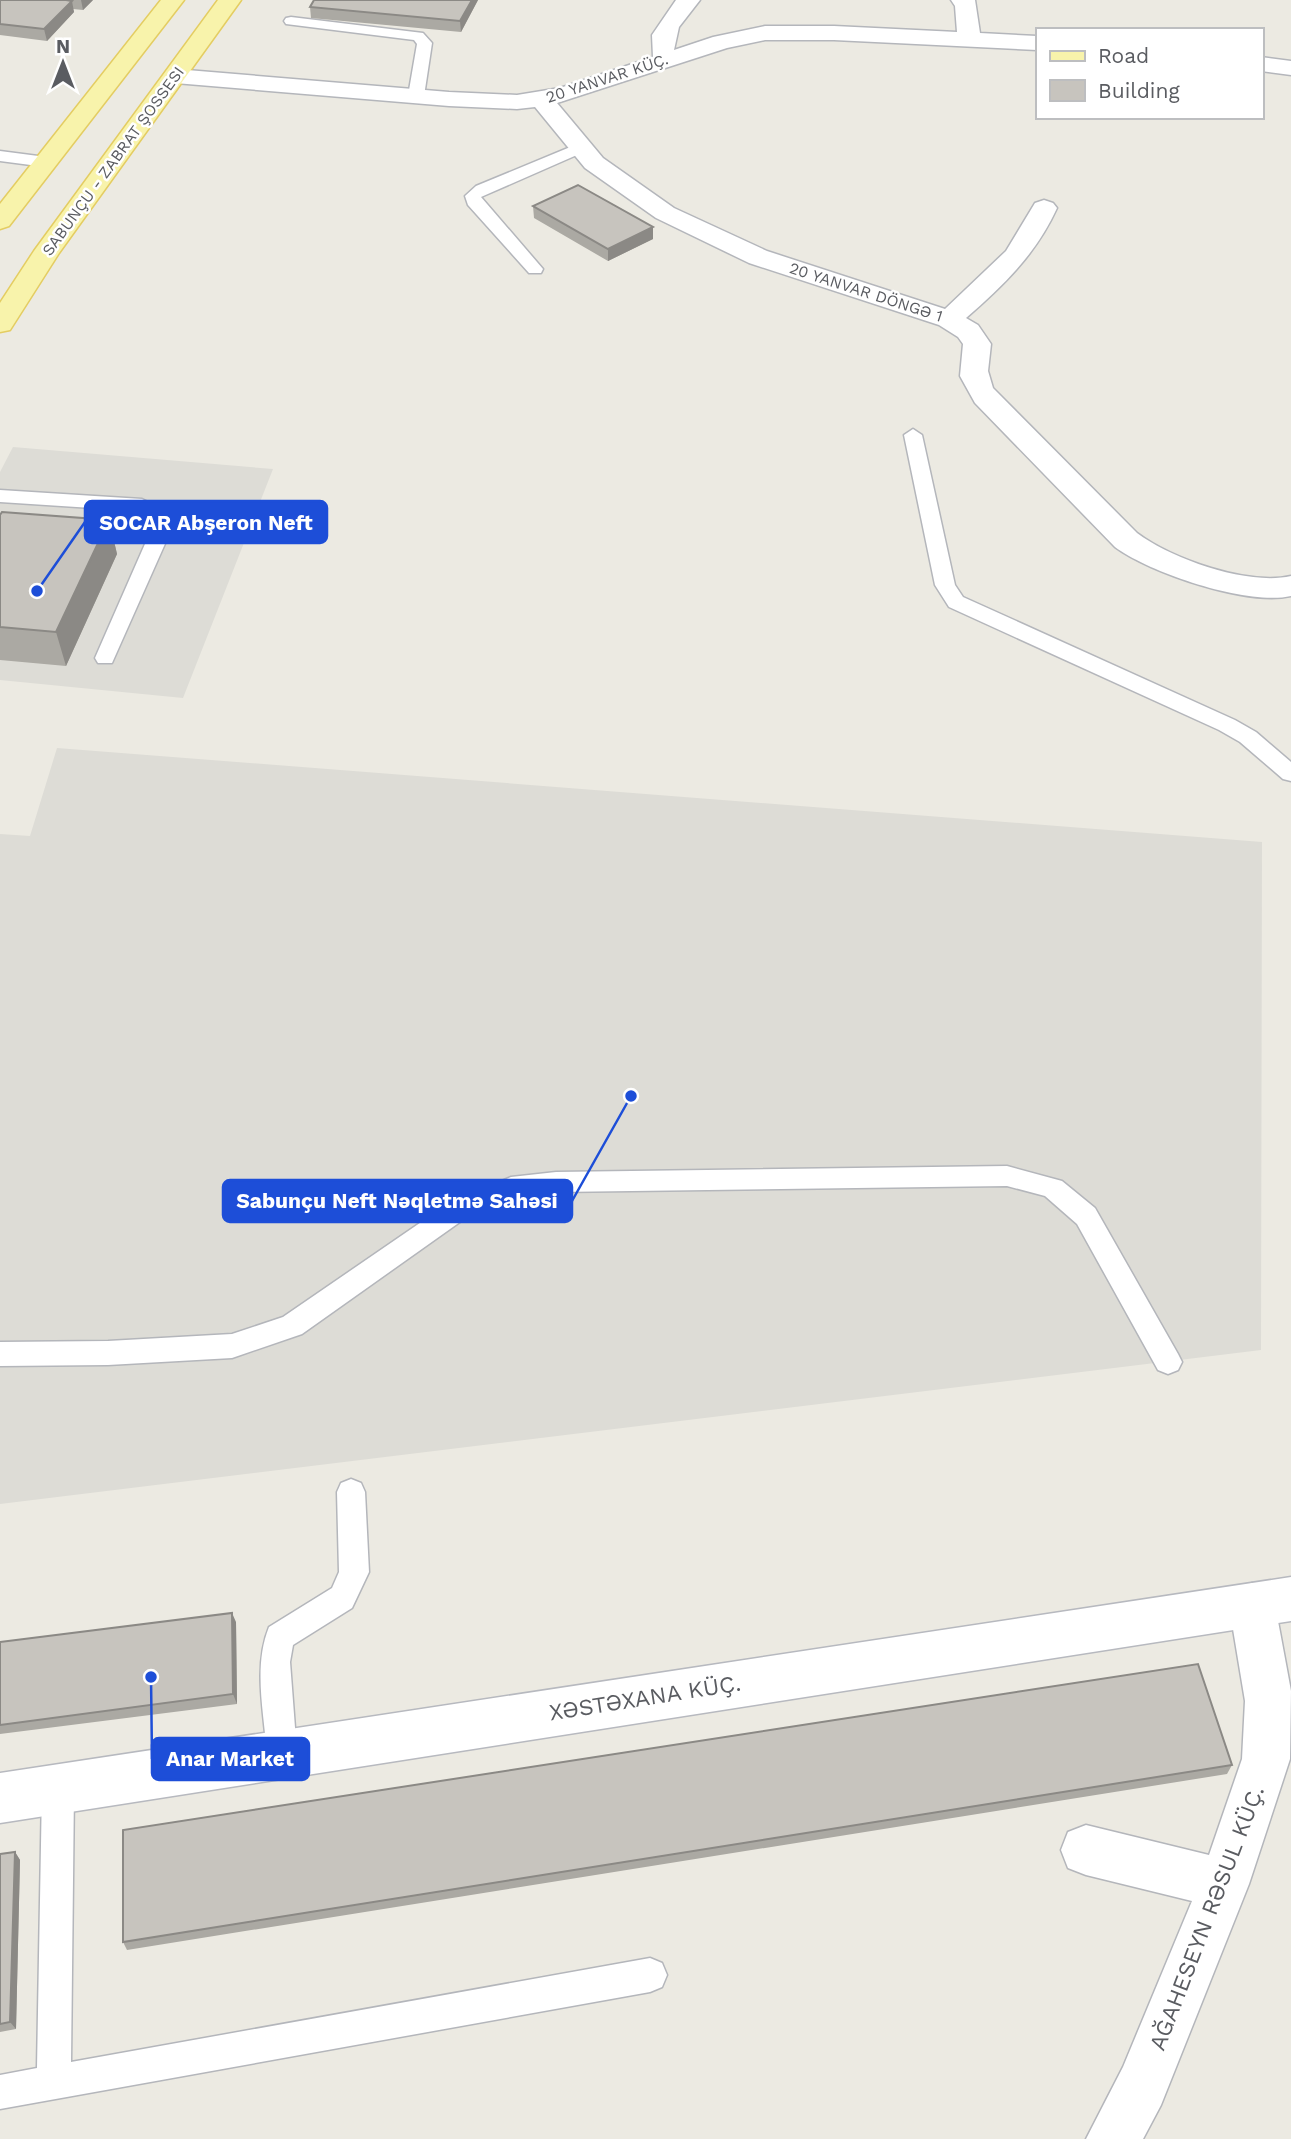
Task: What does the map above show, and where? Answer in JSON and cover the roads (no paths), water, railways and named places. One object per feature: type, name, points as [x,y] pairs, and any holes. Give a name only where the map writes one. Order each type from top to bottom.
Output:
[{"type":"main road","points":[[0,221],[173,0]]},
{"type":"main road","name":"SABUNÇU - ZABRAT ŞOSSESI","points":[[0,324],[47,251],[230,0]]},
{"type":"street","points":[[666,60],[660,50],[661,39],[689,0]]},
{"type":"street","points":[[962,0],[966,4],[969,38]]},
{"type":"street","name":"20 YANVAR KÜÇ.","points":[[175,76],[493,102],[542,100],[721,41],[765,33],[834,33],[1036,43]]},
{"type":"street","points":[[1263,64],[1291,68]]},
{"type":"street","name":"20 YANVAR DÖNGƏ 1","points":[[542,100],[594,163],[665,213],[715,239],[758,257],[949,319],[968,331],[977,344],[972,368],[975,382],[985,397],[1126,540],[1146,554],[1177,567],[1256,587],[1289,587]]},
{"type":"street","points":[[949,319],[1010,265],[1034,234],[1044,208]]},
{"type":"street","name":"XƏSTƏXANA KÜÇ.","points":[[0,1798],[1271,1602]]},
{"type":"street","name":"AĞAHESEYN RƏSUL KÜÇ.","points":[[1113,2139],[1142,2086],[1224,1884],[1266,1759],[1271,1602]]},
{"type":"street","points":[[1086,1850],[1224,1884]]},
{"type":"lane","points":[[291,22],[418,36],[425,43],[416,96]]},
{"type":"lane","points":[[535,269],[474,202],[473,196],[482,189],[580,148]]},
{"type":"lane","points":[[0,156],[46,162]]},
{"type":"lane","points":[[913,435],[945,585],[956,602],[1227,725],[1248,737],[1291,774]]},
{"type":"lane","points":[[0,496],[142,505],[157,514],[162,528],[105,658]]},
{"type":"lane","points":[[0,1354],[232,1346],[292,1326],[458,1210],[511,1187],[556,1182],[1007,1176],[1054,1188],[1086,1216],[1168,1362]]},
{"type":"lane","points":[[282,1754],[275,1662],[280,1637],[342,1598],[354,1572],[351,1492]]},
{"type":"lane","points":[[54,2082],[58,1789]]},
{"type":"lane","points":[[0,2092],[650,1975]]},
{"type":"place","name":"SOCAR Abşeron Neft","points":[[37,591]]},
{"type":"place","name":"Sabunçu Neft Nəqletmə Sahəsi","points":[[631,1096]]},
{"type":"place","name":"Anar Market","points":[[151,1677]]}]
